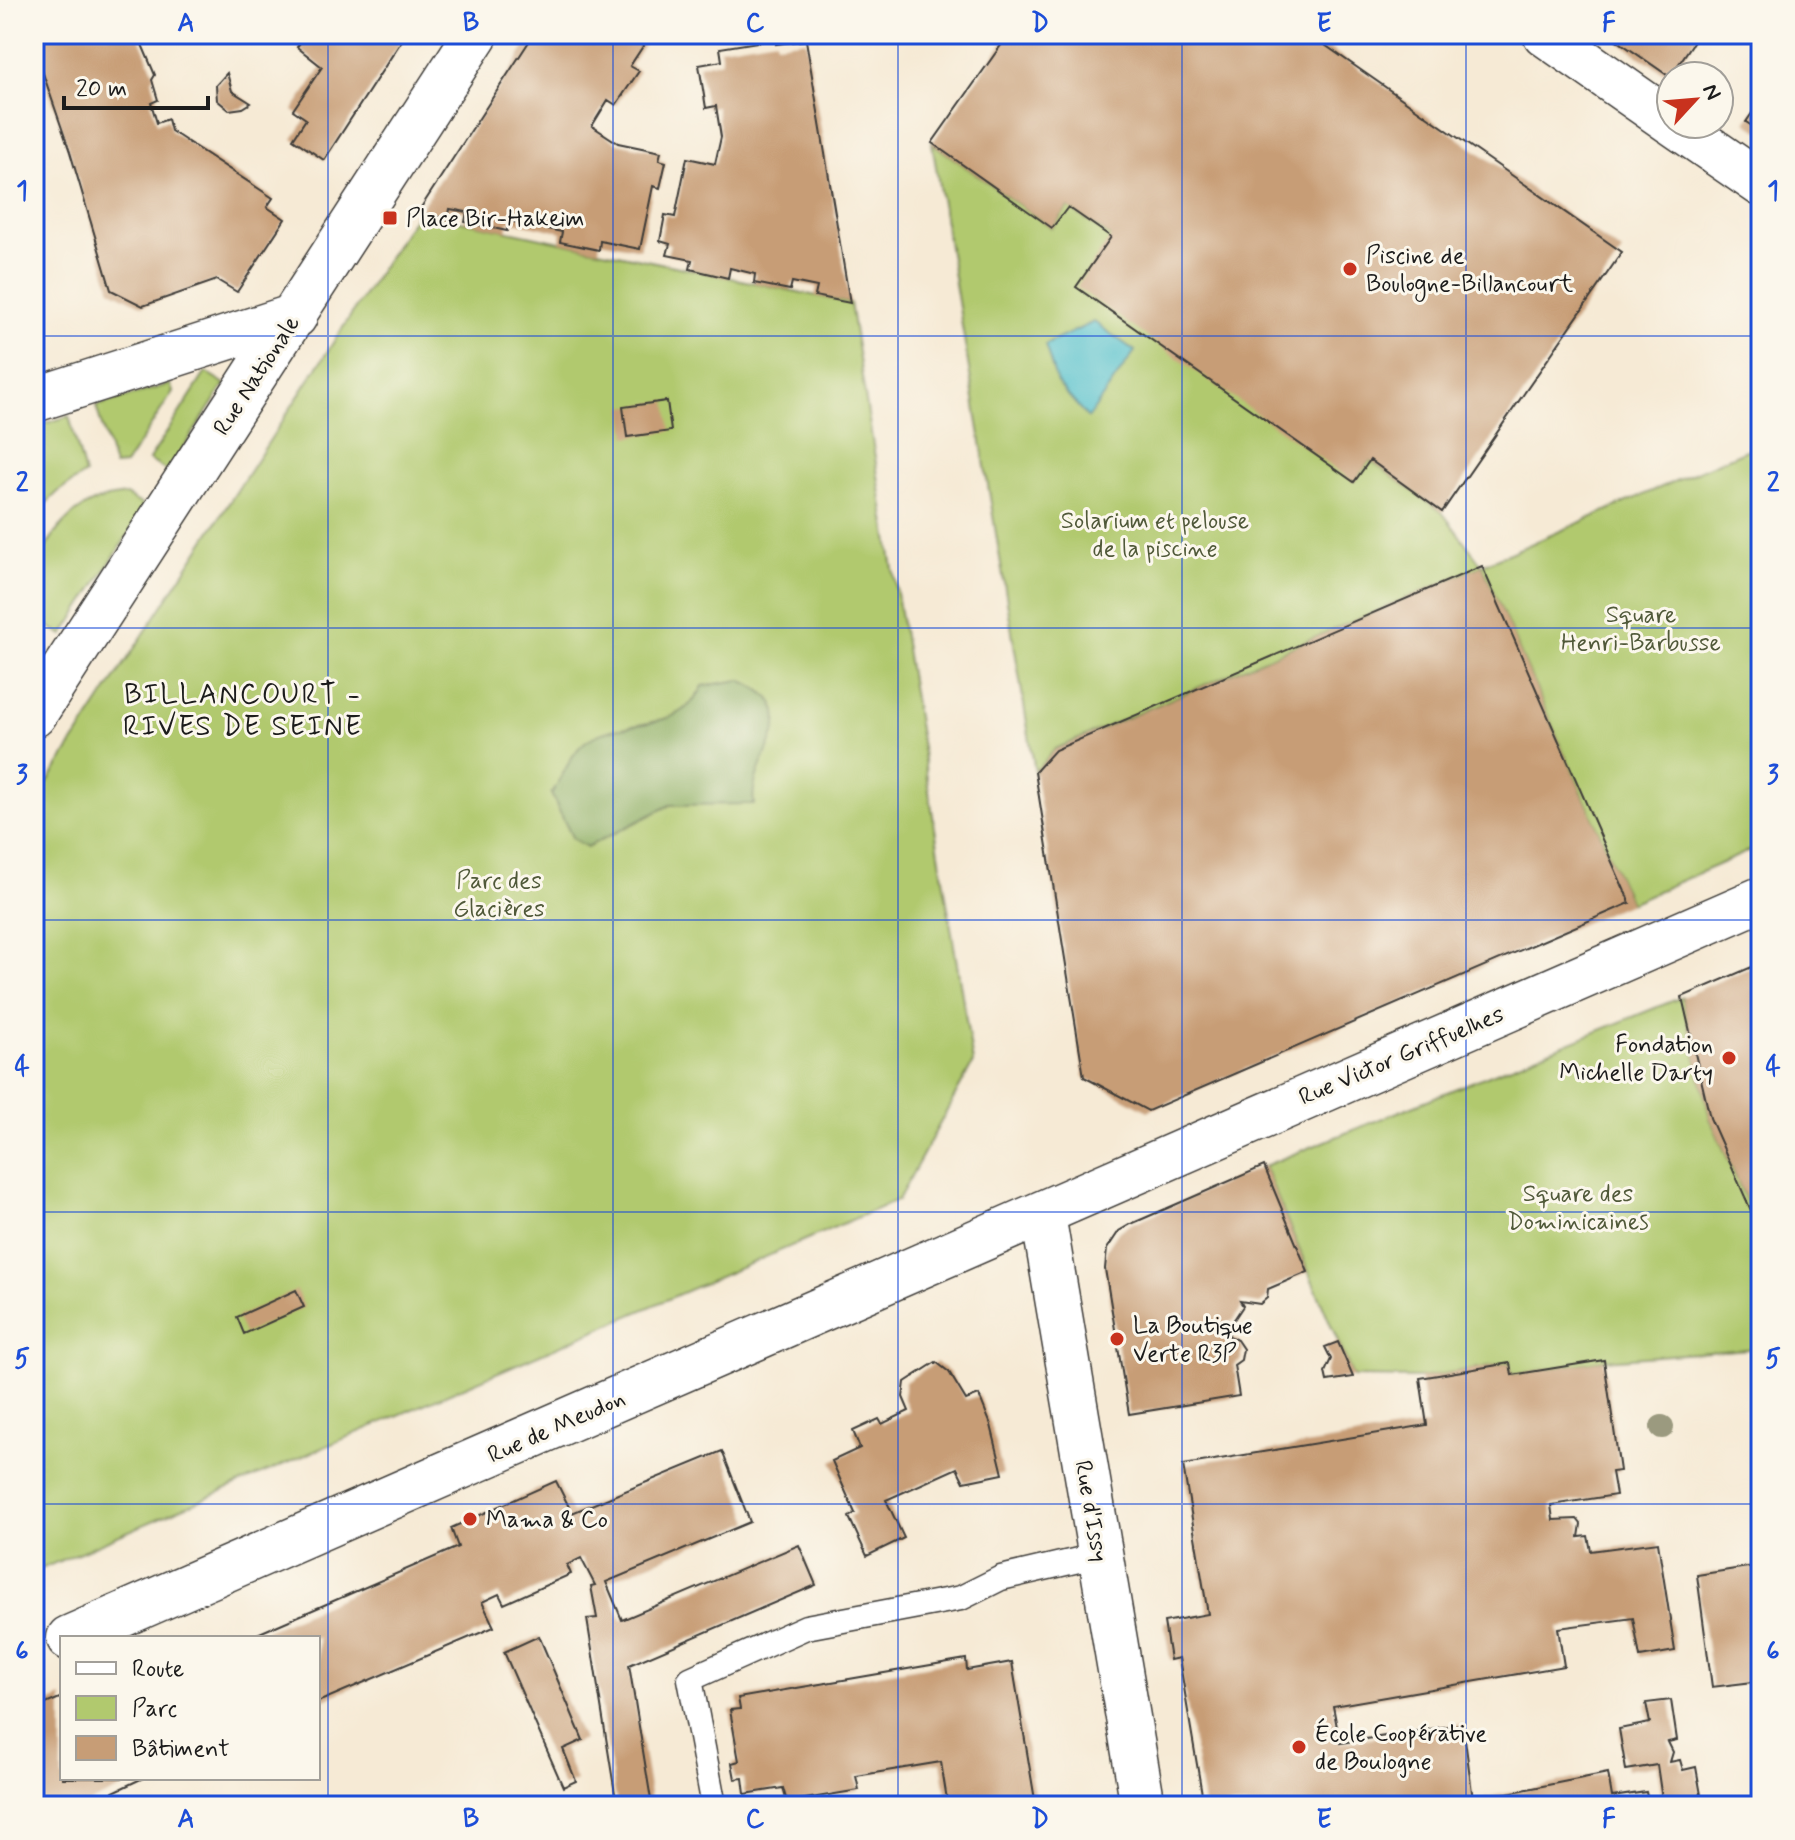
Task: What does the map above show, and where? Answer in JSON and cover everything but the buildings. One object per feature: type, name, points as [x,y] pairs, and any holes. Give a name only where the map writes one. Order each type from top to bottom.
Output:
[{"type":"street","name":"Rue Nationale","points":[[34,715],[476,34]]},
{"type":"street","points":[[1545,34],[1655,110]]},
{"type":"street","points":[[1698,140],[1761,184]]},
{"type":"street","points":[[34,400],[295,316]]},
{"type":"street","name":"Rue Victor Griffuelhes","points":[[1043,1215],[1761,899]]},
{"type":"street","name":"Rue d'Issy","points":[[1043,1215],[1143,1806]]},
{"type":"street","name":"Rue de Meudon","points":[[74,1636],[1043,1215]]},
{"type":"street","points":[[34,1653],[60,1642]]},
{"type":"lane","points":[[714,1806],[690,1679],[806,1627],[961,1598],[1001,1578],[1100,1555]]},
{"type":"green space","name":"Solarium et pelouse de la piscine","points":[[932,143],[1052,228],[1068,207],[1111,237],[1354,481],[1370,460],[1442,512],[1482,565],[1751,448],[1761,467],[1761,846],[1630,903],[1482,566],[1055,749],[1035,772]]},
{"type":"green space","name":"Parc des Glacières","points":[[418,212],[850,303],[973,1063],[898,1200],[34,1572],[34,803]]},
{"type":"green space","points":[[206,372],[225,384],[168,472],[149,460]]},
{"type":"green space","points":[[170,384],[173,392],[125,465],[114,466],[96,406]]},
{"type":"green space","points":[[69,416],[85,474],[58,492],[34,515],[34,427]]},
{"type":"green space","points":[[126,495],[146,507],[63,635],[45,623],[36,607],[34,591],[41,558],[49,542],[71,516],[94,502]]},
{"type":"green space","points":[[740,680],[763,692],[774,706],[777,720],[754,786],[754,804],[670,805],[587,847],[573,839],[551,794],[574,754],[585,742],[614,729],[679,713],[692,702],[703,686]]},
{"type":"green space","name":"Square des Dominicaines","points":[[1682,997],[1710,1118],[1761,1234],[1761,1348],[1605,1360],[1512,1375],[1509,1363],[1420,1378],[1353,1377],[1264,1166]]},
{"type":"water","points":[[1094,322],[1135,351],[1088,418],[1057,383],[1045,345]]},
{"type":"place","name":"Place Bir-Hakeim","points":[[390,218]]},
{"type":"place","name":"Piscine de Boulogne-Billancourt","points":[[1350,269]]},
{"type":"place","name":"Fondation Michelle Darty","points":[[1729,1058]]},
{"type":"place","name":"La Boutique Verte R3P","points":[[1117,1339]]},
{"type":"place","name":"Mama & Co","points":[[470,1519]]},
{"type":"place","name":"École Coopérative de Boulogne","points":[[1299,1747]]},
{"type":"district","name":"BILLANCOURT - RIVES DE SEINE","points":[[243,709]]},
{"type":"park label","name":"Square Henri-Barbusse","points":[[1641,628]]}]
